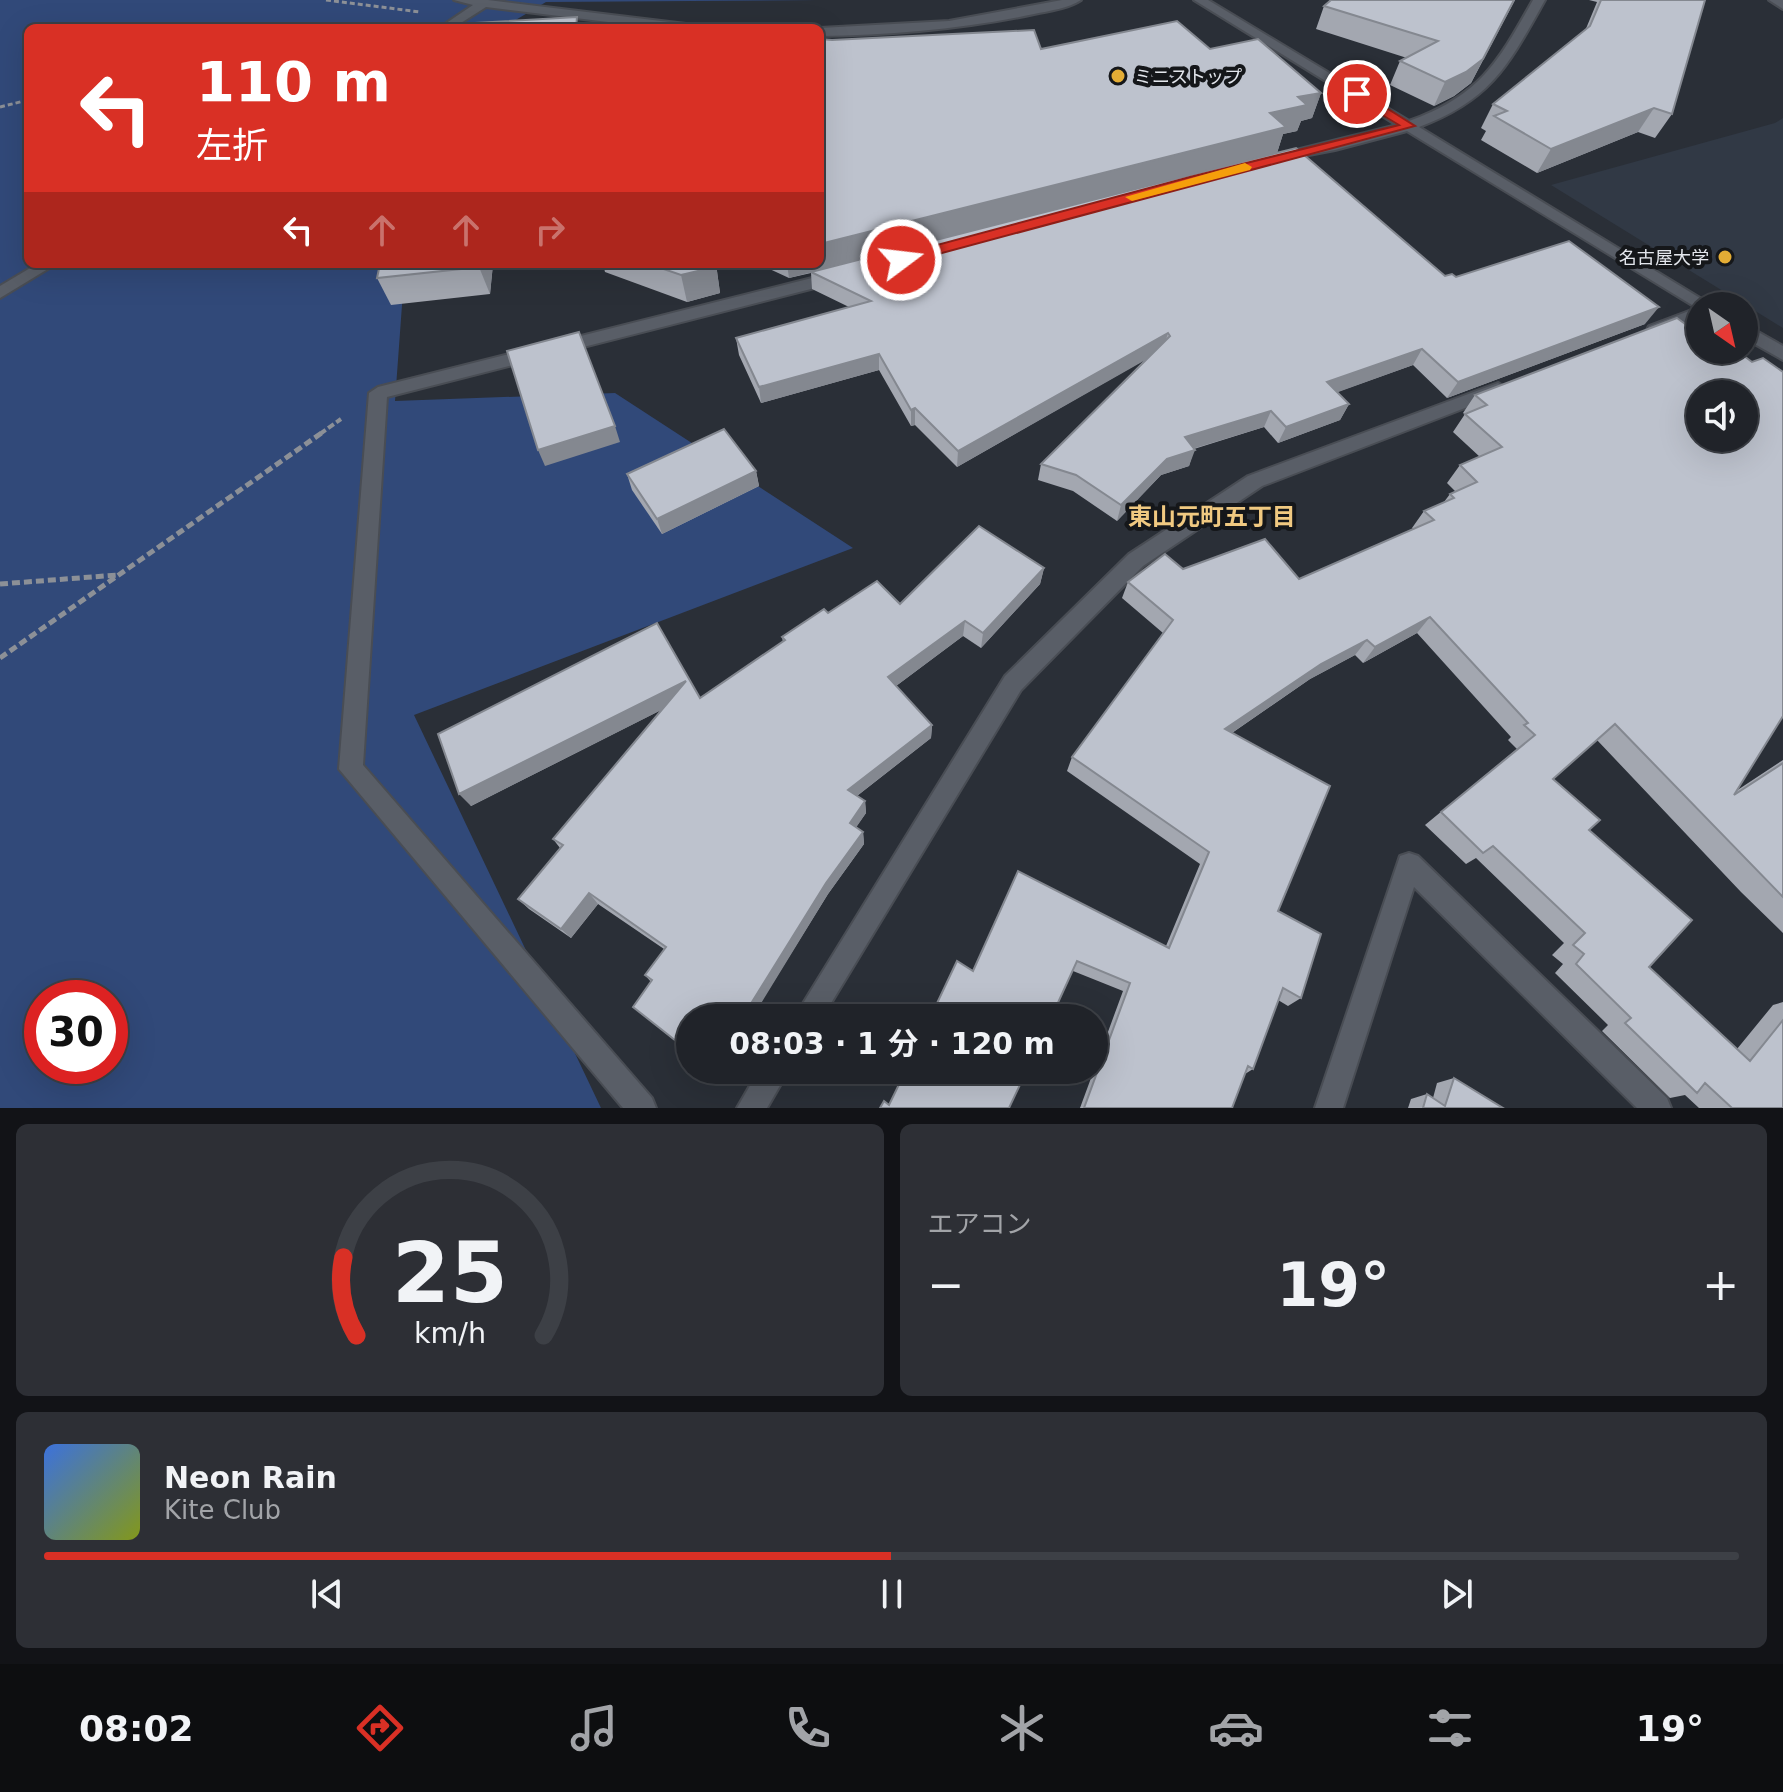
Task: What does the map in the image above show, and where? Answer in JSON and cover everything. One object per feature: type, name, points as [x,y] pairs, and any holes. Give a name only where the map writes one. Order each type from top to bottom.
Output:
[{"type":"street","points":[[460,0],[654,24]]},
{"type":"street","points":[[824,32],[873,32],[959,24],[1036,11],[1075,0]]},
{"type":"street","points":[[1200,0],[1686,294]]},
{"type":"street","points":[[1256,164],[1409,126],[1461,102],[1500,69],[1539,0]]},
{"type":"street","points":[[1775,0],[1783,5]]},
{"type":"street","points":[[451,24],[484,3]]},
{"type":"street","points":[[0,293],[41,268]]},
{"type":"street","points":[[642,1108],[351,769],[378,393],[857,271]]},
{"type":"street","points":[[1641,335],[1686,318]]},
{"type":"street","points":[[1758,339],[1783,354]]},
{"type":"street","points":[[816,1004],[1013,683],[1136,560],[1255,481],[1522,380]]},
{"type":"street","points":[[1329,1108],[1409,865],[1657,1108]]},
{"type":"street","points":[[751,1108],[766,1084]]},
{"type":"path","points":[[326,0],[459,19]]},
{"type":"path","points":[[0,107],[24,101]]},
{"type":"path","points":[[0,658],[378,393]]},
{"type":"path","points":[[0,584],[119,574]]},
{"type":"shaded area","points":[[0,0],[817,0],[546,2],[509,24],[24,24],[24,268],[405,268],[395,401],[615,393],[853,548],[414,715],[601,1108],[0,1108]]},
{"type":"shaded area","name":"名古屋大学","points":[[1783,118],[1783,328],[1758,313],[1758,292],[1725,292],[1551,185],[1775,123]]},
{"type":"building","points":[[1331,0],[1514,0],[1483,59],[1445,82],[1400,61],[1438,41],[1324,6]]},
{"type":"building","points":[[1601,0],[1705,0],[1672,114],[1654,108],[1551,149],[1494,116],[1507,111],[1493,104],[1590,26]]},
{"type":"building","points":[[577,17],[576,24],[472,24]]},
{"type":"building","points":[[1177,21],[1210,49],[1258,39],[1321,93],[1298,97],[1307,105],[1270,113],[1286,127],[824,243],[824,39],[1034,30],[1041,49]]},
{"type":"building","points":[[1296,148],[1445,276],[1452,274],[1456,277],[1569,241],[1659,307],[1458,382],[1422,349],[1327,382],[1349,404],[1286,427],[1271,411],[1185,437],[1195,450],[1167,459],[1121,505],[1076,475],[1041,464],[1170,336],[1168,333],[958,451],[915,408],[911,410],[879,354],[759,387],[736,338],[871,301],[811,272]]},
{"type":"building","points":[[379,268],[470,268],[377,278]]},
{"type":"building","points":[[661,268],[711,268],[681,275]]},
{"type":"building","points":[[1677,318],[1686,325],[1686,364],[1758,364],[1758,360],[1763,358],[1783,372],[1783,716],[1734,795],[1783,763],[1783,897],[1615,724],[1553,779],[1600,820],[1589,830],[1692,920],[1649,967],[1750,1061],[1783,1020],[1783,1108],[1732,1108],[1705,1083],[1697,1093],[1625,1023],[1631,1018],[1576,964],[1584,954],[1573,945],[1585,933],[1493,846],[1483,853],[1441,812],[1535,735],[1524,725],[1528,723],[1430,617],[1375,647],[1367,640],[1321,664],[1225,729],[1330,786],[1278,911],[1321,934],[1301,998],[1283,988],[1253,1069],[1248,1066],[1232,1108],[1084,1108],[1093,1084],[1108,1084],[1108,1043],[1130,983],[1077,961],[1057,1004],[937,1004],[957,961],[973,971],[1018,871],[1169,948],[1209,852],[1072,757],[1173,620],[1128,582],[1165,554],[1183,569],[1265,539],[1299,579],[1434,520],[1424,511],[1454,498],[1450,494],[1477,482],[1460,465],[1502,447],[1465,414],[1487,405],[1475,395]]},
{"type":"building","points":[[579,332],[615,426],[538,450],[507,351]]},
{"type":"building","points":[[724,429],[756,471],[657,519],[627,474]]},
{"type":"building","points":[[979,526],[1044,568],[983,633],[965,621],[888,677],[932,725],[848,790],[865,801],[850,823],[863,832],[826,883],[751,1004],[676,1004],[676,1041],[633,1007],[652,980],[645,975],[666,947],[589,893],[561,929],[518,899],[563,845],[553,839],[686,681],[459,794],[438,734],[657,623],[700,698],[785,640],[782,637],[824,609],[828,613],[877,581],[900,604]]},
{"type":"building","points":[[1454,1078],[1503,1108],[1423,1108],[1427,1094],[1445,1106]]},
{"type":"building","points":[[899,1084],[1020,1084],[1009,1108],[880,1108],[884,1101],[889,1105]]},
{"type":"slow traffic","points":[[1132,197],[1245,167]]},
{"type":"place","name":"ミニストップ","points":[[1118,76]]},
{"type":"place","name":"名古屋大学","points":[[1725,257]]},
{"type":"district","name":"東山元町五丁目","points":[[1212,517]]},
{"type":"route","points":[[901,260],[1194,180],[1409,126],[1357,94]]}]
